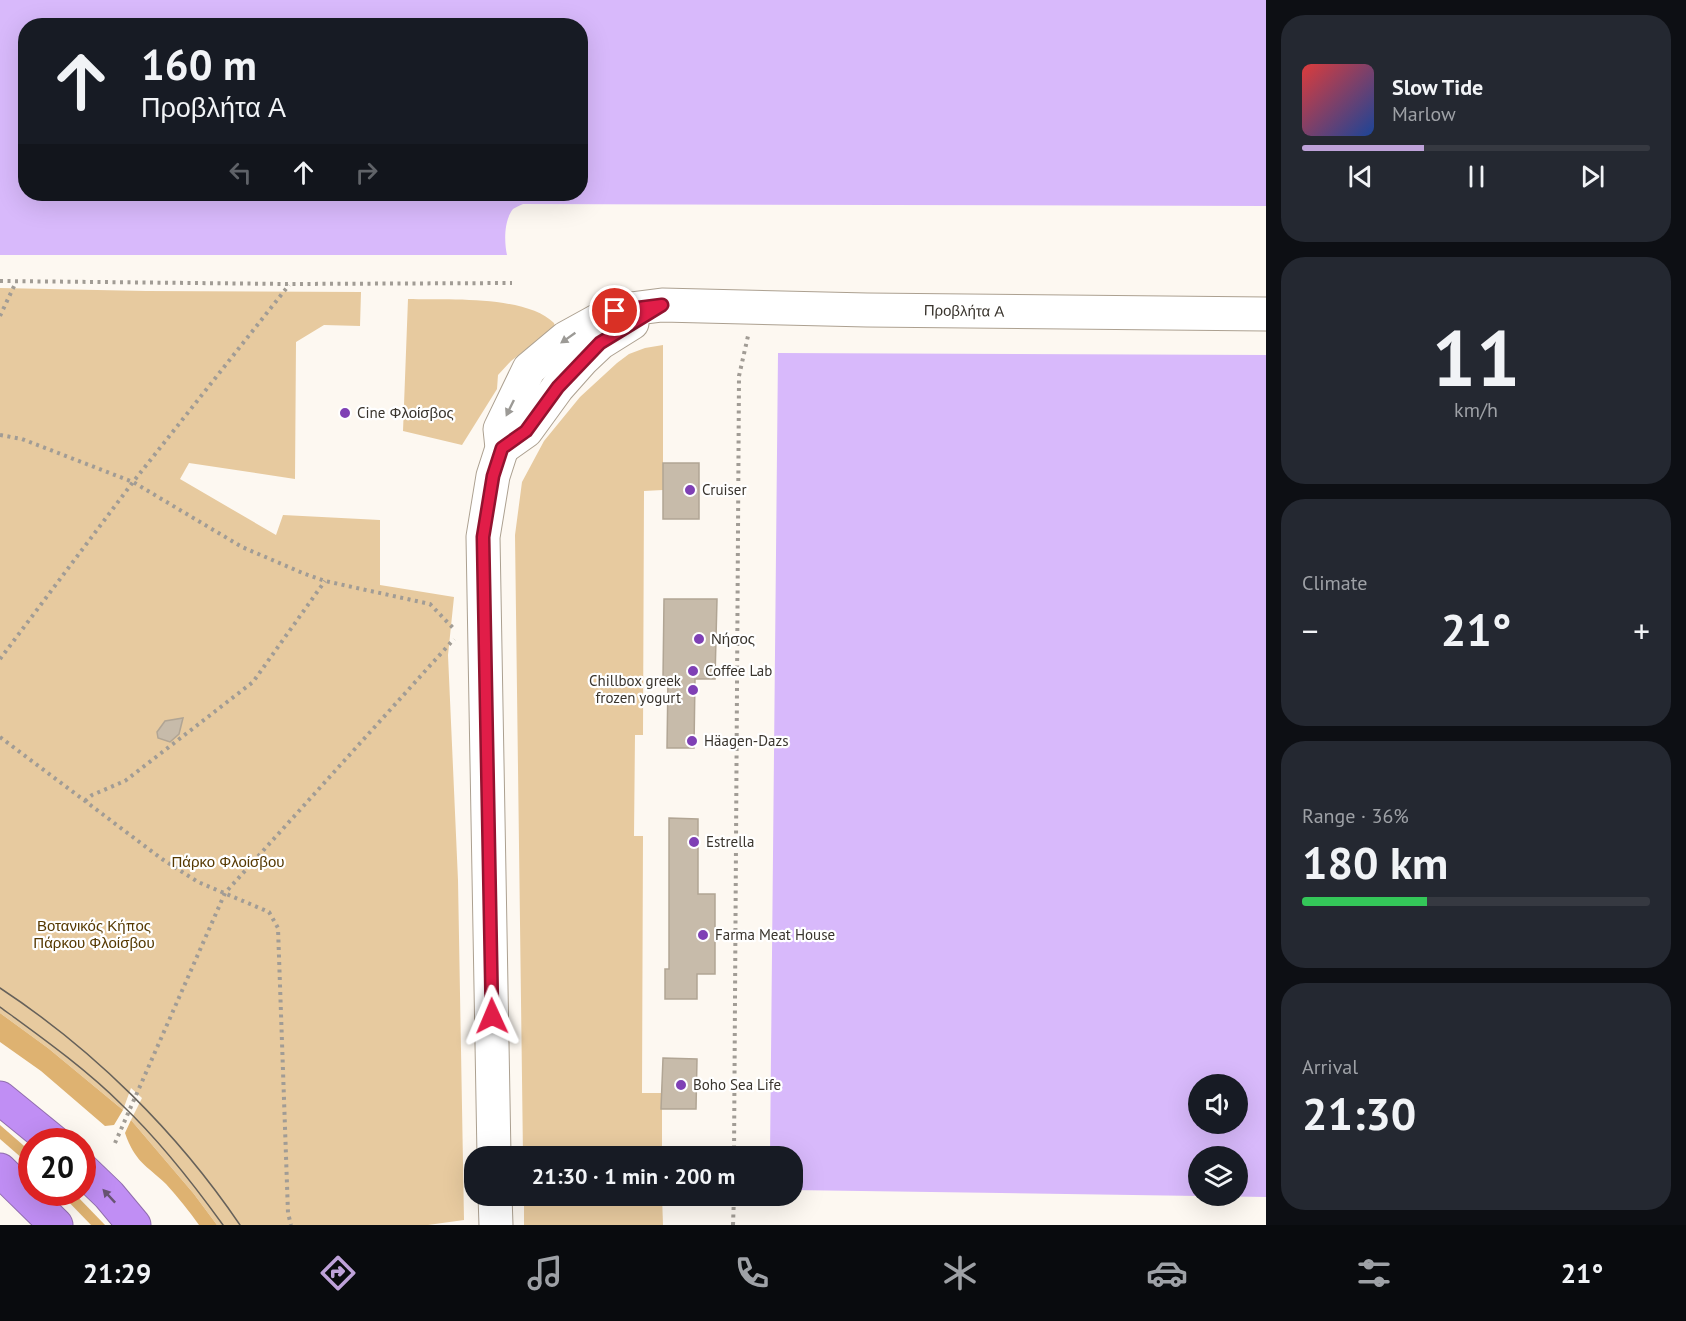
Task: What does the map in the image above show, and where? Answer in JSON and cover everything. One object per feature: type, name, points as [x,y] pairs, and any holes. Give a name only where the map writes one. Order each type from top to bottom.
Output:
[{"type":"highway","points":[[0,1098],[37,1128]]},
{"type":"highway","points":[[0,1170],[56,1225]]},
{"type":"highway","points":[[96,1182],[134,1225]]},
{"type":"lane","name":"Προβλήτα Α","points":[[529,369],[566,338],[615,311],[662,305],[867,310],[1266,314]]},
{"type":"lane","points":[[502,448],[526,431],[558,387],[600,343],[662,305]]},
{"type":"lane","points":[[494,1146],[483,537],[493,476],[502,448],[500,429],[529,369],[544,370],[554,376],[558,387]]},
{"type":"lane","points":[[495,1206],[496,1225]]},
{"type":"path","points":[[0,281],[289,284],[512,283]]},
{"type":"path","points":[[0,316],[17,281]]},
{"type":"path","points":[[0,659],[134,482],[289,284]]},
{"type":"path","points":[[734,1146],[739,376],[749,332]]},
{"type":"path","points":[[0,435],[22,439],[134,482],[242,547],[325,581],[430,604],[459,634],[225,893],[115,1143]]},
{"type":"path","points":[[85,801],[92,795],[125,781],[253,682],[325,581]]},
{"type":"path","points":[[0,737],[162,859],[198,882],[269,912],[278,928],[288,1213],[291,1225]]},
{"type":"path","points":[[733,1225],[734,1206]]},
{"type":"green space","name":"Πάρκο Φλοίσβου","points":[[0,288],[361,292],[360,326],[324,325],[296,342],[295,479],[189,463],[180,479],[276,535],[283,515],[380,520],[380,585],[454,597],[448,655],[458,880],[464,1220],[428,1225],[217,1225],[194,1194],[131,1120],[142,1098],[131,1088],[123,1110],[48,1048],[0,1013]]},
{"type":"green space","points":[[408,299],[506,303],[541,314],[554,323],[555,327],[511,361],[498,375],[497,389],[462,445],[403,431]]},
{"type":"green space","points":[[663,345],[663,490],[644,491],[643,735],[635,735],[634,836],[643,836],[642,1093],[662,1093],[662,1146],[523,1146],[515,535],[522,482],[544,441],[580,397],[617,363],[629,354]]},
{"type":"green space","points":[[524,1206],[662,1206],[663,1225],[524,1225]]},
{"type":"shaded area","points":[[0,0],[1266,0],[1266,206],[523,204],[513,209],[506,225],[507,255],[0,255]]},
{"type":"shaded area","points":[[778,353],[1266,355],[1266,1197],[1248,1197],[1248,1146],[1188,1146],[1188,1196],[803,1190],[803,1146],[770,1146]]},
{"type":"shaded area","points":[[0,1013],[48,1048],[123,1110],[114,1125],[105,1126],[41,1071],[0,1042]]},
{"type":"shaded area","points":[[131,1120],[194,1194],[217,1225],[199,1225],[166,1184],[137,1157],[125,1133]]},
{"type":"shaded area","points":[[0,1125],[18,1141],[18,1155],[0,1139]]},
{"type":"shaded area","points":[[73,1206],[87,1206],[105,1225],[91,1225]]},
{"type":"building","points":[[663,463],[699,463],[699,519],[663,519]]},
{"type":"building","points":[[664,599],[717,599],[715,679],[695,679],[694,748],[667,748],[668,679],[663,679]]},
{"type":"building","points":[[183,718],[179,734],[170,742],[158,738],[157,732],[165,721]]},
{"type":"building","points":[[669,818],[698,819],[698,894],[715,894],[715,974],[697,974],[697,999],[665,999],[665,969],[669,969]]},
{"type":"building","points":[[663,1058],[697,1059],[696,1109],[661,1109]]},
{"type":"tram line","points":[[0,988],[68,1038],[132,1095],[189,1157],[240,1225]]},
{"type":"tram line","points":[[0,1007],[78,1066],[122,1105],[175,1162],[223,1225]]},
{"type":"place","name":"Cine Φλοίσβος","points":[[345,413]]},
{"type":"place","name":"Cruiser","points":[[690,490]]},
{"type":"place","name":"Νήσος","points":[[699,639]]},
{"type":"place","name":"Coffee Lab","points":[[693,671]]},
{"type":"place","name":"Chillbox greek frozen yogurt","points":[[693,690]]},
{"type":"place","name":"Häagen-Dazs","points":[[692,741]]},
{"type":"place","name":"Estrella","points":[[694,842]]},
{"type":"place","name":"Farma Meat House","points":[[703,935]]},
{"type":"place","name":"Boho Sea Life","points":[[681,1085]]},
{"type":"route","points":[[492,1016],[483,537],[487,508],[493,476],[502,448],[526,431],[558,387],[600,343],[662,305],[615,311]]},
{"type":"park label","name":"Βοτανικός Κήπος Πάρκου Φλοίσβου","points":[[94,934]]}]
